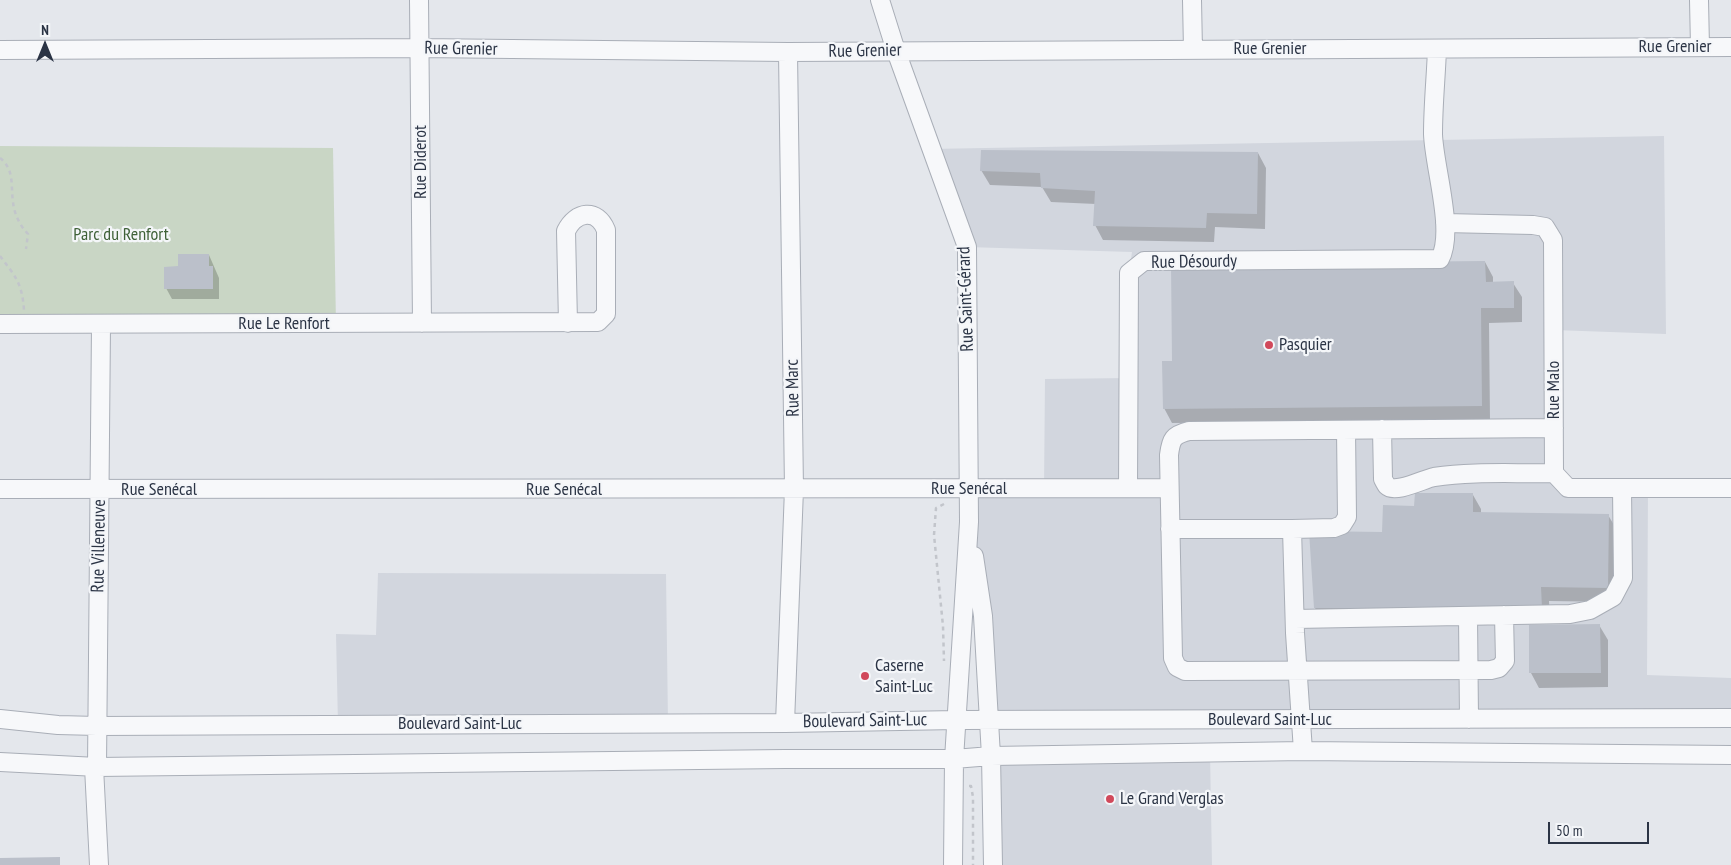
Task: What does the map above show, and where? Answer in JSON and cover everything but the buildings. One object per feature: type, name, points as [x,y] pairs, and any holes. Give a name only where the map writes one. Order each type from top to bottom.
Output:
[{"type":"street","name":"Rue Diderot","points":[[419,0],[422,324]]},
{"type":"street","name":"Rue Saint-Gérard","points":[[880,0],[896,51],[967,247],[970,489],[954,759],[953,865]]},
{"type":"street","points":[[1192,0],[1192,50]]},
{"type":"street","points":[[1699,0],[1700,47]]},
{"type":"street","name":"Rue Grenier","points":[[0,50],[420,48],[788,52],[1731,47]]},
{"type":"street","points":[[1437,49],[1433,136],[1445,223]]},
{"type":"street","name":"Rue Marc","points":[[785,723],[794,490],[788,52]]},
{"type":"street","name":"Rue Le Renfort","points":[[0,324],[422,324],[568,323],[598,322],[606,314],[606,230],[602,220],[594,215],[583,215],[571,220],[566,231],[568,323]]},
{"type":"street","name":"Rue Malo","points":[[1445,223],[1533,225],[1545,227],[1553,240],[1554,473]]},
{"type":"street","name":"Rue Désourdy","points":[[1128,488],[1129,273],[1144,261],[1440,259],[1444,252],[1445,223]]},
{"type":"street","name":"Rue Villeneuve","points":[[98,865],[95,767],[101,325]]},
{"type":"street","points":[[1504,616],[1505,661],[1499,668],[1468,670],[1185,672],[1177,666],[1173,658],[1169,488],[1171,442],[1178,434],[1189,431],[1554,428]]},
{"type":"street","points":[[1382,429],[1383,479],[1386,486],[1391,488],[1401,487],[1433,477],[1462,474],[1554,473],[1568,488],[1731,488]]},
{"type":"street","points":[[1170,529],[1292,529],[1334,528],[1342,525],[1347,517],[1346,430]]},
{"type":"street","name":"Rue Senécal","points":[[0,489],[794,490],[1169,488]]},
{"type":"street","points":[[1295,619],[1570,614],[1590,610],[1613,597],[1623,578],[1622,488]]},
{"type":"street","name":"Rue Saint-Gérard","points":[[969,522],[983,616],[991,756],[993,865]]},
{"type":"street","points":[[1292,529],[1297,671],[1303,751]]},
{"type":"street","points":[[1468,616],[1469,719]]},
{"type":"street","name":"Boulevard Saint-Luc","points":[[0,719],[58,725],[97,726],[785,723],[957,720],[1731,718]]},
{"type":"street","name":"Boulevard Saint-Luc","points":[[0,762],[95,767],[785,758],[954,759],[991,756],[1303,751],[1731,755]]},
{"type":"path","points":[[0,158],[6,163],[9,171],[7,184]]},
{"type":"path","points":[[12,219],[28,234],[26,249]]},
{"type":"path","points":[[0,256],[18,279],[23,292],[24,324]]},
{"type":"path","points":[[936,508],[934,535],[943,626],[944,662]]},
{"type":"path","points":[[963,786],[971,786],[973,797],[973,865]]},
{"type":"shaded area","points":[[1664,136],[1666,334],[1554,330],[1554,473],[1568,488],[1648,488],[1647,675],[1731,678],[1731,718],[989,720],[970,489],[1044,489],[1045,379],[1129,378],[1129,273],[1132,252],[967,247],[929,149]]},
{"type":"shaded area","points":[[378,573],[666,574],[668,723],[338,725],[336,634],[376,635]]},
{"type":"shaded area","points":[[1210,752],[1212,865],[993,865],[991,757]]},
{"type":"green space","name":"Parc du Renfort","points":[[0,146],[333,148],[336,325],[0,322]]},
{"type":"place","name":"Pasquier","points":[[1269,345]]},
{"type":"place","name":"Caserne Saint-Luc","points":[[865,676]]},
{"type":"place","name":"Le Grand Verglas","points":[[1110,799]]}]
